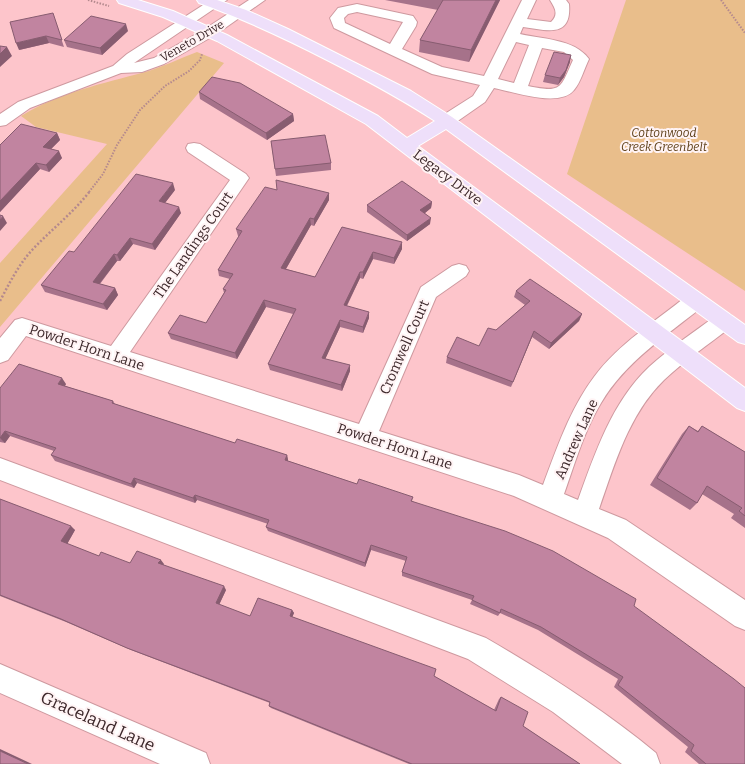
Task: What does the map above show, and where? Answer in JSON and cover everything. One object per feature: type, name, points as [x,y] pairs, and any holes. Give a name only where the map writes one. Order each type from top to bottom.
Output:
[{"type":"main road","name":"Legacy Drive","points":[[124,0],[187,22],[210,32],[372,120],[745,401]]},
{"type":"main road","points":[[213,1],[241,12],[283,32],[405,94],[446,121],[745,336]]},
{"type":"main road","points":[[407,146],[446,121]]},
{"type":"street","name":"Veneto Drive","points":[[0,121],[24,105],[119,69],[142,67],[159,61],[210,32],[258,0]]},
{"type":"street","points":[[446,121],[479,99],[489,82],[529,0]]},
{"type":"street","points":[[518,22],[554,27],[560,23],[563,16],[562,4],[557,0]]},
{"type":"street","name":"Veneto Drive","points":[[119,69],[132,57],[187,22],[213,1]]},
{"type":"street","points":[[393,51],[437,71],[519,89],[544,94],[561,94],[568,88],[581,59],[569,50],[511,37]]},
{"type":"street","points":[[519,89],[537,43]]},
{"type":"street","name":"The Landings Court","points":[[116,356],[240,178],[194,148]]},
{"type":"street","name":"Cromwell Court","points":[[365,436],[428,292],[459,271]]},
{"type":"street","name":"Andrew Lane","points":[[550,500],[573,438],[587,408],[602,384],[634,350],[695,301]]},
{"type":"street","points":[[585,515],[615,432],[641,391],[657,374],[724,321]]},
{"type":"street","name":"Powder Horn Lane","points":[[0,354],[22,326],[519,486],[617,529],[745,616]]},
{"type":"street","points":[[0,469],[429,629],[476,648],[536,683],[623,744],[644,764]]},
{"type":"street","name":"Graceland Lane","points":[[0,678],[195,764]]},
{"type":"path","points":[[721,0],[745,33]]},
{"type":"path","points":[[0,301],[16,270],[33,249],[79,205],[102,174],[117,145],[140,110],[165,86],[189,71],[200,60],[205,48],[192,43]]},
{"type":"green space","name":"Cottonwood Creek Greenbelt","points":[[626,0],[745,0],[745,291],[567,174]]},
{"type":"green space","points":[[197,52],[224,63],[0,327],[0,263],[107,144],[36,127],[21,116],[66,95],[152,70]]},
{"type":"building","points":[[443,0],[496,0],[471,50],[420,40]]},
{"type":"building","points":[[53,13],[62,40],[46,36],[16,43],[10,22]]},
{"type":"building","points":[[91,16],[126,24],[100,48],[64,40]]},
{"type":"building","points":[[0,46],[7,47],[0,54]]},
{"type":"building","points":[[554,52],[571,55],[566,70],[560,78],[545,75]]},
{"type":"building","points":[[212,77],[240,83],[293,114],[266,133],[199,92]]},
{"type":"building","points":[[21,124],[57,133],[43,147],[59,151],[46,165],[36,163],[0,201],[0,145]]},
{"type":"building","points":[[325,135],[331,163],[275,169],[271,141]]},
{"type":"building","points":[[136,174],[173,183],[159,201],[179,207],[152,244],[130,238],[117,255],[114,254],[93,282],[115,288],[103,304],[41,285],[69,251],[74,252]]},
{"type":"building","points":[[276,180],[329,193],[314,219],[310,218],[281,268],[315,277],[342,227],[402,242],[394,258],[373,252],[363,272],[360,272],[344,305],[369,312],[363,327],[340,320],[322,358],[350,365],[341,385],[268,364],[296,309],[264,300],[235,353],[168,333],[180,315],[206,323],[226,290],[223,289],[233,274],[218,270],[242,231],[236,229],[265,187],[277,190]]},
{"type":"building","points":[[402,181],[432,202],[420,210],[431,218],[407,235],[367,205]]},
{"type":"building","points":[[530,279],[582,314],[551,343],[534,331],[513,382],[447,357],[457,337],[479,346],[488,328],[496,330],[530,301],[516,291]]},
{"type":"building","points":[[19,364],[62,378],[58,384],[113,401],[112,403],[235,443],[237,439],[287,455],[285,460],[357,484],[359,479],[413,497],[411,501],[505,531],[553,551],[636,599],[634,606],[745,688],[745,764],[706,764],[691,751],[694,745],[618,685],[623,677],[541,627],[501,609],[500,613],[472,600],[474,596],[402,572],[407,557],[371,545],[365,563],[266,527],[269,520],[195,495],[193,498],[134,478],[131,484],[51,455],[56,448],[5,431],[0,438],[0,388]]},
{"type":"building","points":[[689,426],[698,432],[702,426],[745,452],[745,516],[739,511],[742,508],[707,486],[697,503],[657,478]]},
{"type":"building","points":[[0,499],[71,526],[61,541],[99,556],[101,552],[130,563],[137,551],[161,560],[158,563],[224,586],[216,603],[250,616],[258,598],[292,610],[290,616],[436,669],[434,676],[496,711],[501,697],[528,712],[523,726],[580,764],[412,764],[269,706],[270,702],[127,648],[61,619],[0,595]]},
{"type":"building","points":[[0,751],[28,764],[0,764]]}]
